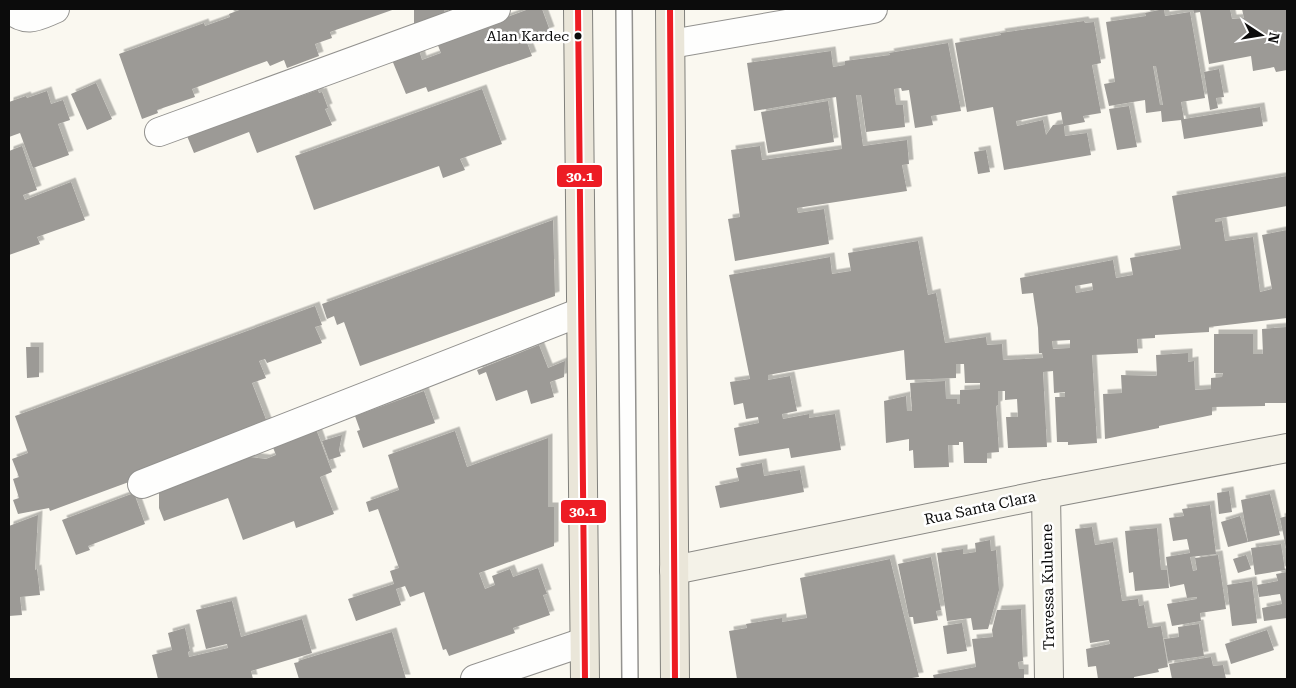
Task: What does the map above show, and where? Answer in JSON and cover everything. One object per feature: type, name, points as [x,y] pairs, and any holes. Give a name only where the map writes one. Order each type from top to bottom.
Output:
[{"type":"main road","points":[[578,9],[585,679]]},
{"type":"main road","points":[[670,9],[675,679]]},
{"type":"street","points":[[10,9],[24,18],[35,18],[55,9]]},
{"type":"street","points":[[159,132],[496,9]]},
{"type":"street","points":[[671,44],[873,9]]},
{"type":"street","points":[[142,484],[581,312]]},
{"type":"street","name":"Rua Santa Clara","points":[[674,570],[1046,494],[1287,448]]},
{"type":"street","name":"Travessa Kuluene","points":[[1046,494],[1049,679]]},
{"type":"street","points":[[475,679],[584,642]]},
{"type":"lane","points":[[624,9],[630,679]]},
{"type":"building","points":[[242,9],[395,9],[330,32],[332,38],[315,44],[319,56],[287,68],[284,60],[270,66],[267,61],[192,89],[195,97],[157,110],[158,113],[142,119],[119,54],[204,23],[205,26],[230,17],[229,14]]},
{"type":"building","points":[[414,9],[444,9],[444,18],[414,29]]},
{"type":"building","points":[[529,9],[542,9],[550,31],[526,40],[532,56],[428,92],[426,87],[406,94],[392,60],[419,50],[422,60],[441,53],[437,43]]},
{"type":"building","points":[[1164,9],[1165,16],[1190,12],[1205,98],[1181,102],[1184,119],[1260,107],[1263,126],[1184,139],[1181,120],[1162,122],[1161,111],[1146,113],[1145,100],[1109,106],[1104,84],[1115,82],[1106,22],[1146,16],[1145,13]],"holes":[[[1153,66],[1156,66],[1163,105],[1160,105]]]},
{"type":"building","points":[[1193,9],[1230,9],[1232,19],[1244,18],[1242,9],[1287,9],[1287,70],[1276,72],[1274,67],[1253,71],[1251,56],[1209,64],[1200,12],[1194,13]]},
{"type":"building","points":[[1084,21],[1085,23],[1094,22],[1101,63],[1092,65],[1101,113],[1083,116],[1085,122],[1064,126],[1065,136],[1087,133],[1091,155],[1004,170],[993,107],[967,112],[955,43],[1001,35],[1000,33]],"holes":[[[1061,112],[1063,124],[1053,125],[1046,135],[1043,120],[1017,126],[1016,121]]]},
{"type":"building","points":[[948,43],[961,111],[931,116],[933,125],[915,128],[909,90],[894,89],[896,105],[903,105],[905,127],[866,132],[861,95],[856,95],[863,146],[907,140],[909,164],[902,165],[907,191],[797,208],[798,213],[824,209],[829,244],[735,261],[728,219],[740,217],[731,150],[760,146],[762,160],[842,149],[836,97],[754,111],[747,63],[831,51],[833,67],[845,65],[845,61],[890,55],[889,53]]},
{"type":"building","points":[[1219,69],[1224,97],[1216,98],[1218,108],[1210,110],[1204,72]]},
{"type":"building","points":[[96,83],[112,119],[87,130],[71,94]]},
{"type":"building","points":[[482,89],[502,144],[460,159],[465,170],[443,178],[439,166],[314,210],[295,156]]},
{"type":"building","points":[[318,90],[319,93],[322,92],[328,108],[325,109],[332,125],[257,153],[249,132],[194,153],[187,136]]},
{"type":"building","points":[[47,91],[51,104],[63,100],[70,120],[58,124],[69,155],[33,168],[20,133],[9,137],[9,102]]},
{"type":"building","points":[[828,101],[834,142],[768,153],[761,112]]},
{"type":"building","points":[[1129,106],[1137,147],[1117,150],[1109,109]]},
{"type":"building","points":[[22,146],[37,190],[23,195],[25,200],[71,182],[85,220],[37,237],[40,244],[9,255],[9,151]]},
{"type":"building","points":[[986,150],[990,172],[978,174],[974,152]]},
{"type":"building","points":[[1287,176],[1287,206],[1215,219],[1215,222],[1222,221],[1225,241],[1253,237],[1260,292],[1272,289],[1262,235],[1287,230],[1287,318],[1209,327],[1209,332],[1155,335],[1155,338],[1137,339],[1138,353],[1092,355],[1097,443],[1068,445],[1068,442],[1057,442],[1055,397],[1065,397],[1065,392],[1054,393],[1053,371],[1043,372],[1047,447],[1008,448],[1006,417],[1018,417],[1017,399],[1005,400],[1005,391],[998,391],[998,405],[996,406],[999,452],[987,453],[987,463],[964,463],[963,442],[959,442],[959,445],[948,445],[949,467],[914,468],[913,450],[909,451],[909,439],[886,443],[884,401],[906,396],[907,411],[912,411],[910,383],[945,381],[946,399],[957,399],[957,404],[960,404],[960,390],[980,389],[980,383],[965,383],[964,364],[956,364],[956,378],[906,380],[904,350],[768,375],[768,380],[790,376],[797,411],[782,414],[783,419],[809,414],[809,418],[835,414],[841,450],[791,458],[789,448],[739,456],[734,428],[759,423],[758,417],[746,419],[743,403],[734,405],[730,382],[750,379],[729,275],[830,257],[832,274],[851,271],[848,253],[918,241],[928,295],[936,293],[945,343],[986,337],[987,345],[1002,344],[1003,360],[1043,358],[1042,353],[1039,353],[1033,293],[1022,294],[1020,278],[1113,260],[1116,278],[1133,275],[1130,258],[1181,249],[1172,196]],"holes":[[[1092,283],[1093,290],[1076,293],[1075,286]],[[1070,340],[1070,348],[1053,349],[1052,341]]]},
{"type":"building","points":[[553,220],[555,296],[360,366],[344,322],[337,325],[334,316],[327,319],[322,304]]},
{"type":"building","points":[[315,306],[322,325],[315,327],[322,343],[267,363],[265,359],[259,361],[266,378],[252,383],[270,430],[50,511],[49,508],[18,514],[13,500],[19,498],[13,479],[19,477],[12,459],[28,453],[15,416]]},
{"type":"building","points":[[1287,327],[1287,403],[1265,403],[1265,406],[1212,407],[1212,415],[1105,439],[1103,394],[1122,393],[1121,375],[1157,376],[1156,355],[1188,353],[1188,362],[1194,361],[1195,390],[1211,389],[1211,378],[1222,377],[1223,373],[1214,373],[1214,334],[1253,334],[1253,354],[1263,354],[1262,329]]},
{"type":"building","points":[[539,345],[548,368],[565,361],[564,377],[550,382],[554,397],[531,404],[527,390],[496,401],[486,372],[479,375],[477,370]]},
{"type":"building","points":[[26,347],[39,347],[39,377],[27,378]]},
{"type":"building","points":[[424,391],[435,423],[363,448],[357,431],[360,430],[355,416]]},
{"type":"building","points":[[316,429],[332,472],[320,477],[334,514],[296,528],[294,521],[243,540],[228,498],[164,521],[159,508],[159,484],[251,450],[250,457],[266,459],[276,455],[272,445]]},
{"type":"building","points":[[455,431],[467,467],[548,438],[548,507],[554,507],[554,546],[479,573],[485,589],[495,585],[492,576],[510,569],[513,577],[538,568],[547,594],[543,595],[550,615],[513,628],[515,633],[449,656],[446,649],[443,650],[424,592],[410,597],[405,586],[396,589],[401,605],[356,621],[348,599],[394,584],[390,571],[399,568],[378,509],[369,512],[366,502],[399,490],[388,455]]},
{"type":"building","points":[[342,435],[339,450],[341,456],[329,460],[322,441]]},
{"type":"building","points":[[762,463],[764,476],[800,470],[804,492],[720,508],[715,486],[739,481],[736,468]]},
{"type":"building","points":[[1229,491],[1232,512],[1219,514],[1217,493]]},
{"type":"building","points":[[134,493],[145,524],[88,546],[90,550],[76,555],[62,520]]},
{"type":"building","points":[[1270,494],[1280,535],[1248,542],[1241,500]]},
{"type":"building","points":[[1210,505],[1216,554],[1190,557],[1193,571],[1197,570],[1195,558],[1218,555],[1226,609],[1200,613],[1201,621],[1172,626],[1167,604],[1197,599],[1197,597],[1187,598],[1184,584],[1170,587],[1166,557],[1190,553],[1187,539],[1173,541],[1169,518],[1184,516],[1182,509]]},
{"type":"building","points":[[38,515],[35,570],[37,569],[40,595],[20,597],[22,615],[9,616],[9,526]]},
{"type":"building","points":[[1240,516],[1248,542],[1228,547],[1221,522]]},
{"type":"building","points":[[1287,516],[1287,548],[1286,548],[1280,518]]},
{"type":"building","points":[[1092,527],[1095,545],[1113,542],[1122,601],[1138,599],[1139,606],[1144,605],[1148,628],[1161,626],[1168,667],[1158,669],[1159,672],[1134,677],[1134,679],[1098,679],[1096,666],[1088,667],[1086,649],[1110,644],[1109,640],[1090,643],[1075,529]]},
{"type":"building","points":[[1157,528],[1161,570],[1167,570],[1169,588],[1135,591],[1133,572],[1129,573],[1125,531]]},
{"type":"building","points":[[990,540],[991,551],[996,550],[999,590],[988,629],[973,630],[971,618],[947,621],[937,553],[963,549],[963,554],[976,552],[975,543]]},
{"type":"building","points":[[1281,544],[1285,570],[1255,575],[1251,548]]},
{"type":"building","points":[[1246,555],[1251,569],[1238,573],[1233,559]]},
{"type":"building","points":[[931,557],[941,610],[936,611],[938,620],[914,624],[913,617],[909,617],[898,564]]},
{"type":"building","points":[[890,559],[919,677],[905,679],[737,679],[729,631],[747,628],[746,624],[782,618],[782,622],[807,618],[800,578]]},
{"type":"building","points":[[1287,572],[1287,618],[1264,621],[1262,608],[1282,604],[1280,594],[1259,597],[1257,585],[1278,581],[1276,574]]},
{"type":"building","points":[[1252,581],[1257,623],[1232,626],[1227,585]]},
{"type":"building","points":[[232,601],[241,637],[302,619],[312,653],[251,671],[253,679],[158,679],[152,655],[172,650],[168,633],[185,628],[190,651],[188,652],[189,657],[228,648],[227,644],[206,649],[196,610]]},
{"type":"building","points":[[1021,609],[1023,661],[1018,662],[1019,669],[1024,669],[1024,679],[934,679],[933,675],[976,667],[972,639],[993,637],[992,630],[997,610]]},
{"type":"building","points":[[962,623],[967,651],[947,654],[943,626]]},
{"type":"building","points":[[1199,624],[1204,656],[1168,661],[1164,639],[1179,637],[1178,627]]},
{"type":"building","points":[[1267,630],[1274,650],[1231,664],[1225,644]]},
{"type":"building","points":[[392,632],[406,679],[299,679],[294,663]]},
{"type":"building","points":[[1211,657],[1213,666],[1223,665],[1226,679],[1172,679],[1169,664]]},
{"type":"transit line","name":"30.1","points":[[578,9],[585,679]]},
{"type":"transit line","name":"30.1","points":[[670,9],[675,679]]},
{"type":"place","name":"Alan Kardec","points":[[578,36]]}]
